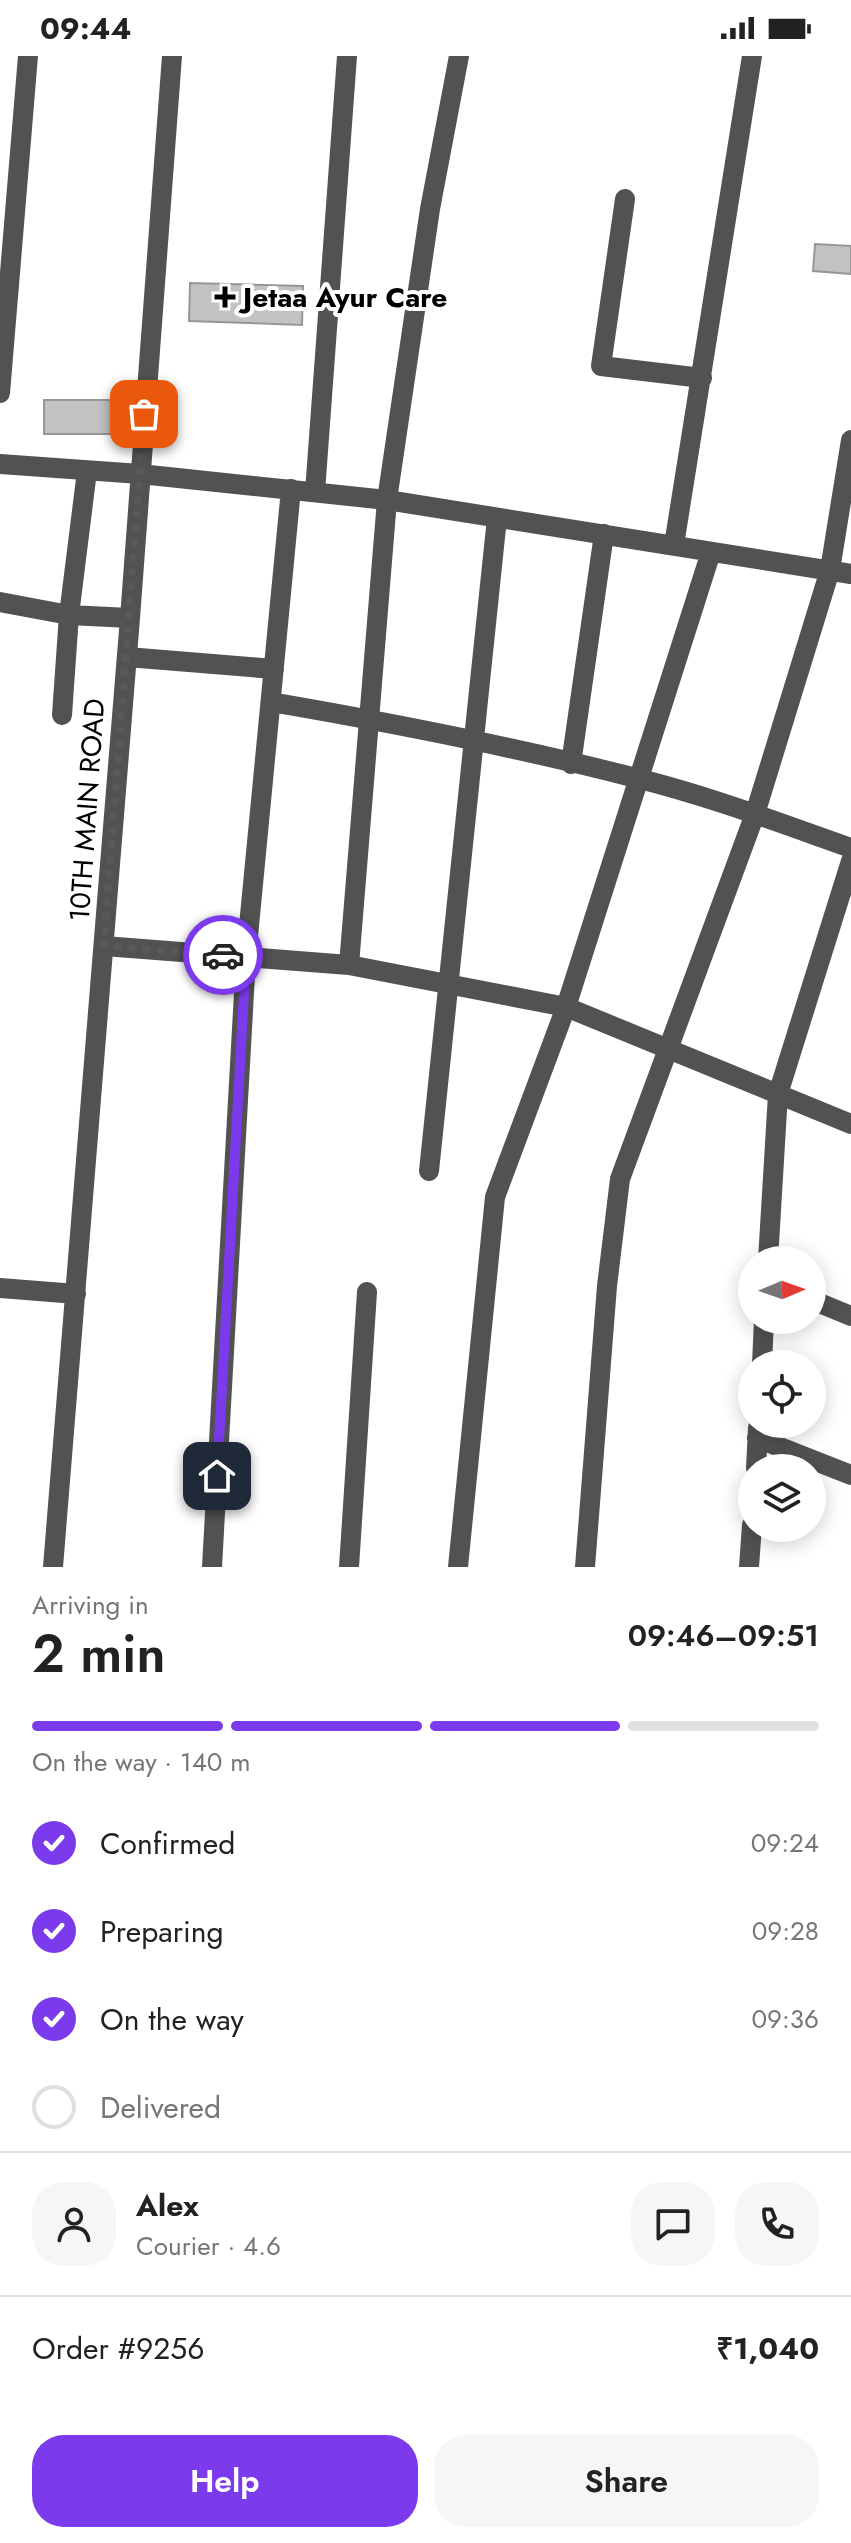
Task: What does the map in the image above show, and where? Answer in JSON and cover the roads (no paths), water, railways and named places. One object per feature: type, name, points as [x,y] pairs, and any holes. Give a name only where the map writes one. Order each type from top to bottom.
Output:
[{"type":"street","points":[[0,393],[3,321],[28,56]]},
{"type":"street","name":"10TH MAIN ROAD","points":[[53,1567],[172,56]]},
{"type":"street","points":[[315,492],[347,56]]},
{"type":"street","points":[[349,965],[387,500],[430,209],[459,56]]},
{"type":"street","points":[[674,545],[752,56]]},
{"type":"street","points":[[625,199],[601,366],[702,378]]},
{"type":"street","points":[[585,1567],[607,1286],[620,1179],[755,814],[830,570],[851,440]]},
{"type":"street","points":[[0,464],[140,474],[387,500],[851,574]]},
{"type":"street","points":[[62,715],[69,615],[87,471]]},
{"type":"street","points":[[212,1567],[246,957],[291,489]]},
{"type":"street","points":[[429,1171],[497,518]]},
{"type":"street","points":[[571,764],[604,534]]},
{"type":"street","points":[[458,1567],[495,1197],[566,1007],[711,552]]},
{"type":"street","points":[[0,602],[69,615],[130,618]]},
{"type":"street","points":[[127,657],[274,669]]},
{"type":"street","points":[[271,702],[368,718],[637,778],[755,814],[851,848]]},
{"type":"street","points":[[769,1246],[778,1094],[851,861]]},
{"type":"street","points":[[104,946],[349,965],[566,1007],[851,1124]]},
{"type":"street","points":[[0,1288],[76,1294]]},
{"type":"street","points":[[349,1567],[367,1292]]},
{"type":"street","points":[[826,1306],[851,1316]]},
{"type":"street","points":[[773,1438],[851,1475]]},
{"type":"street","points":[[749,1567],[751,1542]]},
{"type":"place","name":"Jetaa Ayur Care","points":[[225,297]]}]
